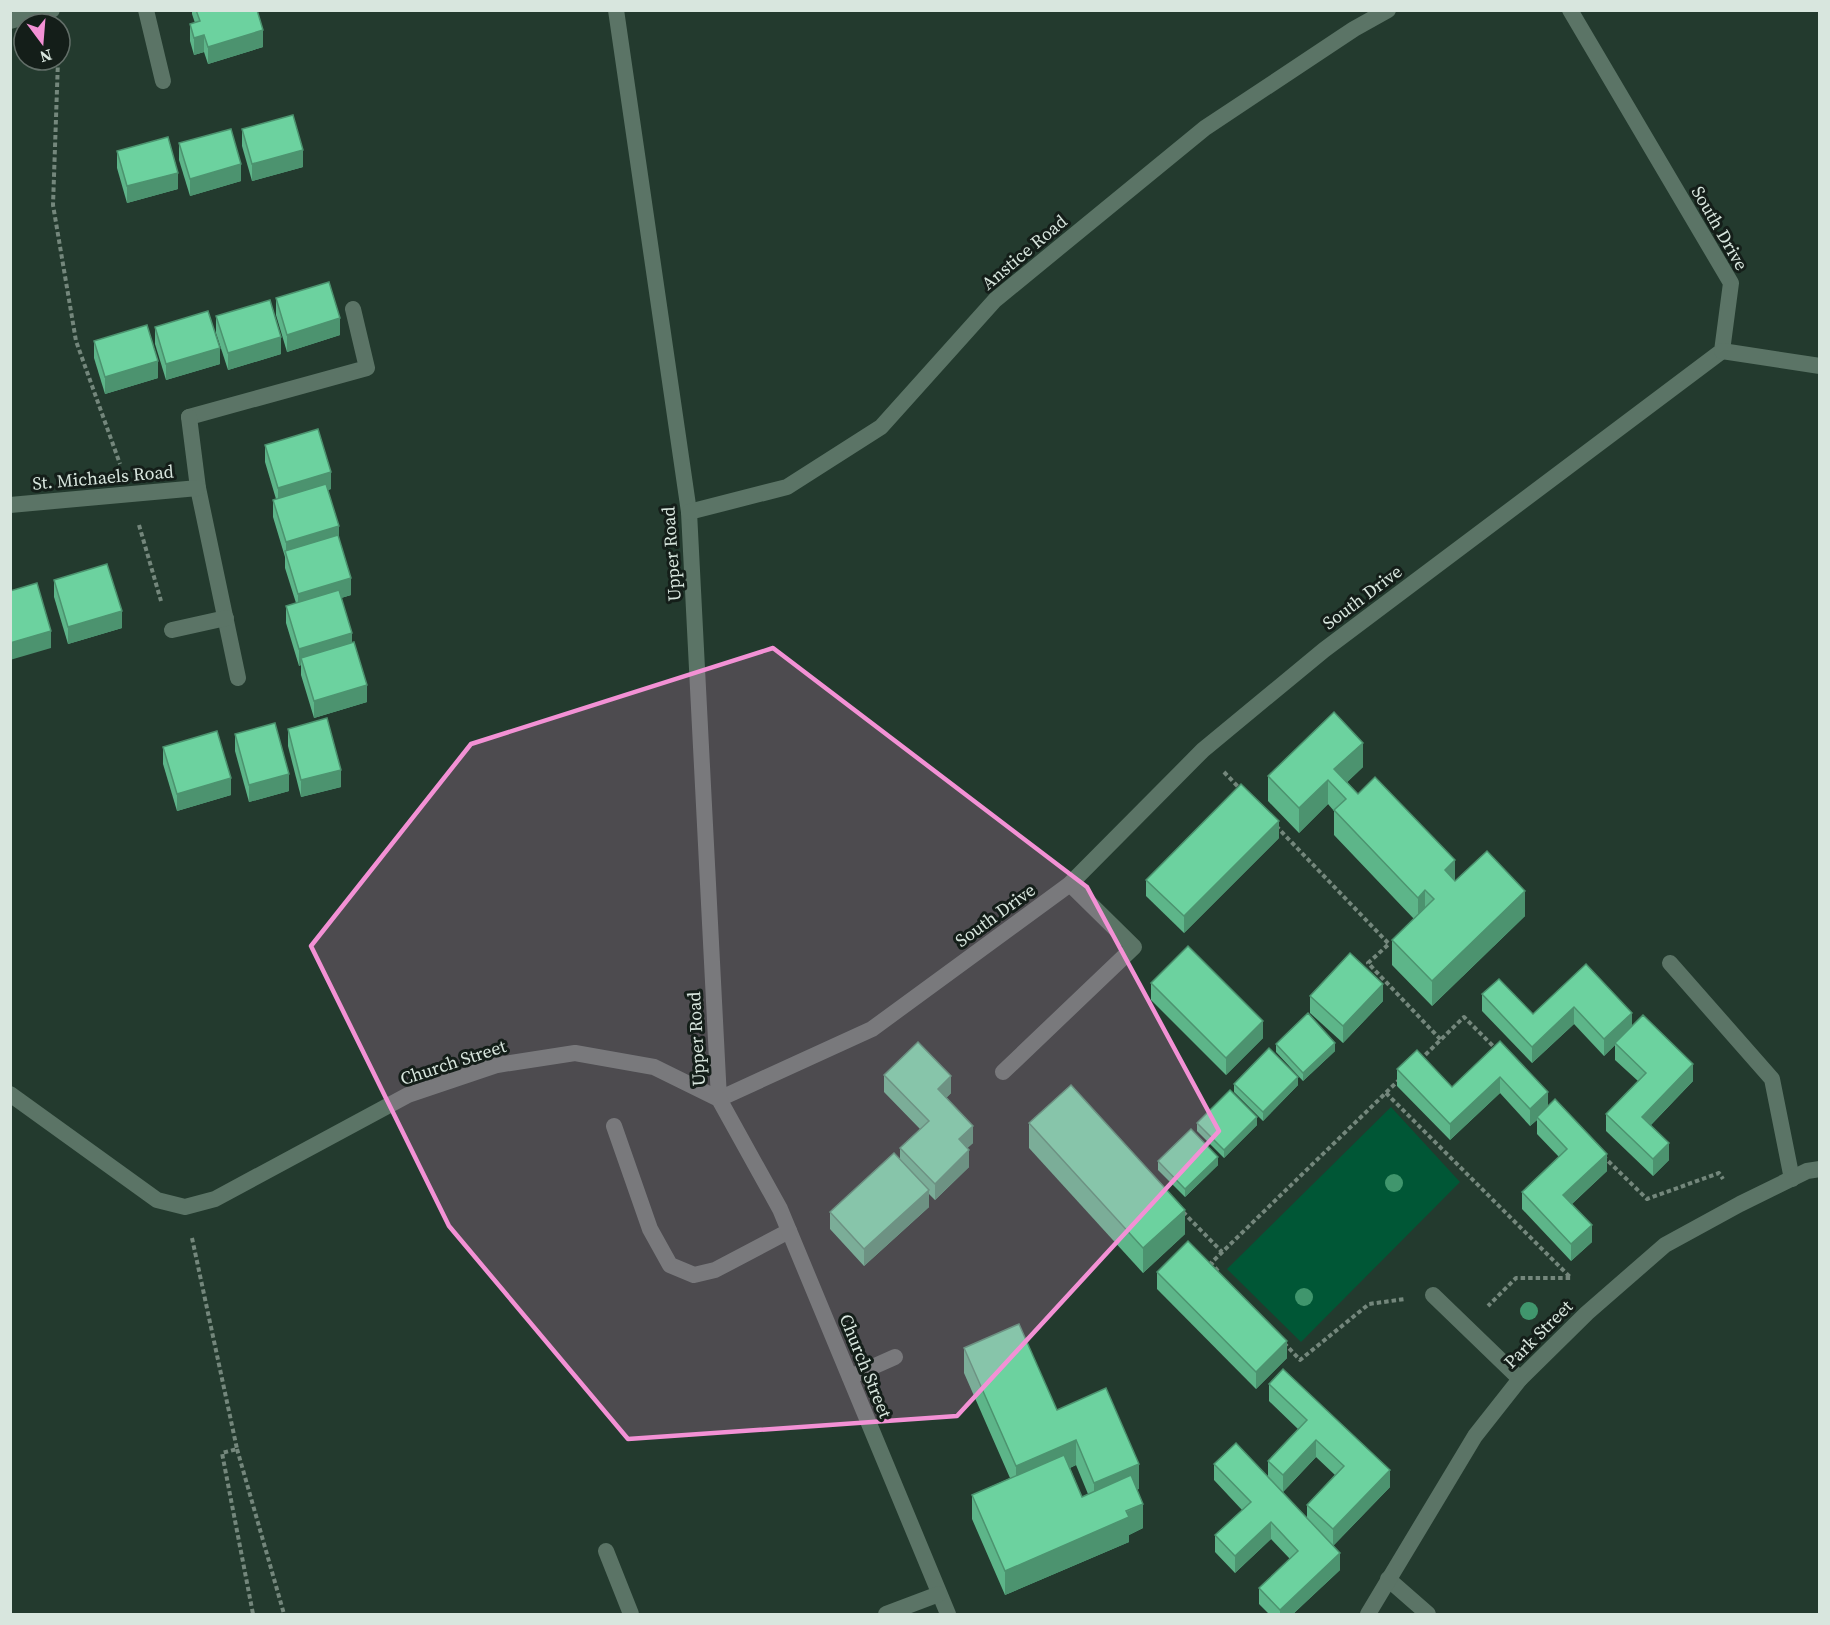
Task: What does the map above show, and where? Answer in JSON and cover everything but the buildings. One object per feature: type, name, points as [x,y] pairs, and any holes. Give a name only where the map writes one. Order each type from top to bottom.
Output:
[{"type":"street","points":[[10,21],[52,10]]},
{"type":"street","points":[[146,10],[163,81]]},
{"type":"street","name":"Upper Road","points":[[616,10],[689,512],[719,1099]]},
{"type":"street","name":"Anstice Road","points":[[689,512],[787,487],[881,427],[1005,292],[1205,128],[1354,29],[1388,10]]},
{"type":"street","name":"South Drive","points":[[719,1099],[872,1029],[1070,884],[1203,750],[1324,650],[1722,351],[1731,283],[1570,10]]},
{"type":"street","name":"St. Michaels Road","points":[[238,678],[198,488],[189,417],[367,368],[353,309]]},
{"type":"street","points":[[1722,351],[1820,366]]},
{"type":"street","name":"St. Michaels Road","points":[[10,505],[198,488]]},
{"type":"street","points":[[171,630],[226,618]]},
{"type":"street","points":[[1003,1072],[1134,947],[1070,884]]},
{"type":"street","points":[[1670,963],[1772,1079],[1792,1179]]},
{"type":"street","name":"Church Street","points":[[10,1094],[157,1200],[185,1207],[215,1199],[408,1095],[497,1065],[575,1053],[654,1067],[719,1099],[780,1209],[948,1614]]},
{"type":"street","points":[[614,1126],[650,1229],[670,1265],[694,1275],[716,1270],[789,1231]]},
{"type":"street","name":"Park Street","points":[[1368,1614],[1475,1436],[1520,1379],[1587,1313],[1665,1245],[1807,1171],[1820,1169]]},
{"type":"street","points":[[1432,1295],[1520,1379]]},
{"type":"street","points":[[849,1377],[895,1357]]},
{"type":"street","points":[[606,1551],[631,1614]]},
{"type":"street","points":[[1388,1580],[1428,1614]]},
{"type":"street","points":[[886,1614],[939,1594]]},
{"type":"path","points":[[58,72],[53,204],[74,330],[131,494],[152,574],[171,630]]},
{"type":"path","points":[[1203,750],[1244,792]]},
{"type":"path","points":[[1268,818],[1389,944],[1368,963],[1441,1040]]},
{"type":"path","points":[[1418,1062],[1464,1017],[1497,1050]]},
{"type":"path","points":[[1219,1272],[1211,1263],[1402,1077]]},
{"type":"path","points":[[1386,1093],[1571,1278],[1516,1278],[1467,1328]]},
{"type":"path","points":[[1597,1149],[1647,1199],[1719,1173],[1740,1204]]},
{"type":"path","points":[[185,1207],[237,1449],[284,1614]]},
{"type":"path","points":[[1181,1210],[1222,1252]]},
{"type":"path","points":[[1276,1334],[1300,1360],[1369,1304],[1432,1295]]},
{"type":"path","points":[[237,1449],[222,1453],[253,1614]]},
{"type":"highlighted area","points":[[773,648],[1087,887],[1219,1131],[957,1416],[628,1439],[449,1226],[311,946],[471,744]]},
{"type":"green space","points":[[1391,1107],[1460,1182],[1301,1342],[1227,1269]]}]
